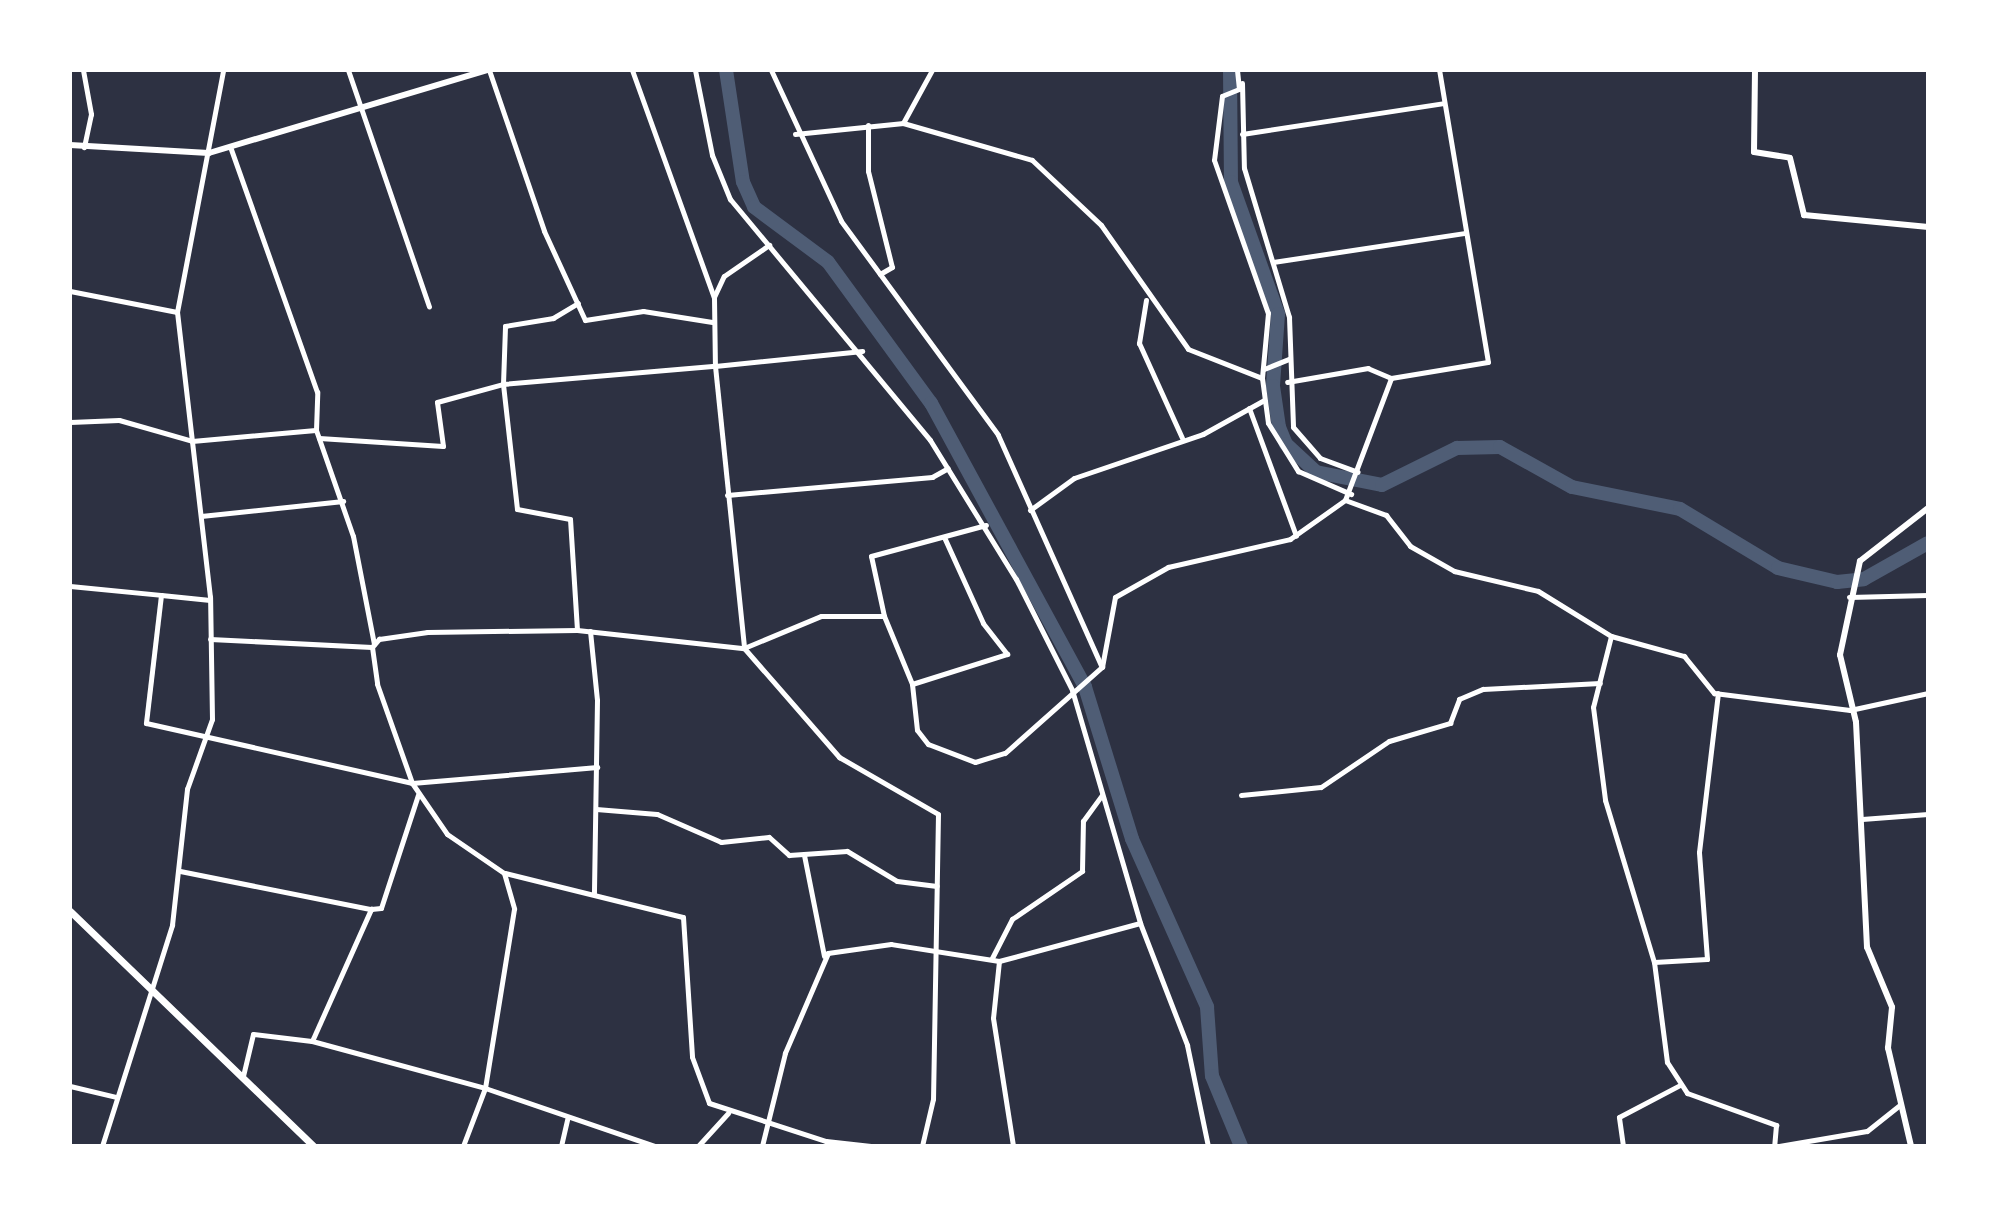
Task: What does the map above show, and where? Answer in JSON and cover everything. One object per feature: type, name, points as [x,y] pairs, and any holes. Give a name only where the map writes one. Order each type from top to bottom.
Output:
[{"type":"main road","points":[[70,911],[313,1146]]},
{"type":"street","points":[[83,70],[91,114],[84,148]]},
{"type":"street","points":[[215,70],[221,82]]},
{"type":"street","points":[[102,1146],[152,991],[180,871],[187,789],[208,738],[210,600],[177,312],[223,70]]},
{"type":"street","points":[[348,70],[429,306]]},
{"type":"street","points":[[70,145],[209,153],[362,111],[489,70],[544,231],[585,320],[643,311],[712,322]]},
{"type":"street","points":[[632,70],[714,298]]},
{"type":"street","points":[[695,70],[712,155],[730,199],[863,351],[948,468],[986,525],[1074,688],[1140,923],[1187,1045],[1208,1146]]},
{"type":"street","points":[[771,70],[795,134],[879,275],[981,405],[1102,667]]},
{"type":"street","points":[[903,123],[932,70]]},
{"type":"street","points":[[1237,70],[1242,81],[1242,134],[1251,200],[1289,317],[1287,382],[1299,439],[1320,458],[1358,472]]},
{"type":"street","points":[[1287,382],[1368,368],[1391,378],[1488,362],[1439,70]]},
{"type":"street","points":[[1755,70],[1754,152],[1790,158],[1804,215],[1928,227]]},
{"type":"street","points":[[1242,81],[1239,89],[1222,96],[1214,160],[1268,313],[1262,378],[1273,439],[1291,464],[1352,493]]},
{"type":"street","points":[[1242,134],[1444,103]]},
{"type":"street","points":[[795,134],[903,123],[1032,160],[1101,225],[1146,299],[1188,349],[1262,378]]},
{"type":"street","points":[[868,125],[868,171],[892,267],[879,275]]},
{"type":"street","points":[[231,149],[317,392],[316,430],[343,501],[373,646],[377,684],[418,794],[447,834],[504,873],[683,917],[698,1088],[728,1113],[871,1146]]},
{"type":"street","points":[[1273,262],[1464,233]]},
{"type":"street","points":[[769,245],[724,276],[714,298],[712,322],[744,648],[839,757],[938,814],[933,1099],[922,1146]]},
{"type":"street","points":[[70,291],[177,312]]},
{"type":"street","points":[[1146,299],[1139,343],[1182,438]]},
{"type":"street","points":[[577,630],[570,519],[517,509],[503,384],[505,326],[553,318],[578,303]]},
{"type":"street","points":[[319,438],[443,446],[437,402],[503,384],[863,351]]},
{"type":"street","points":[[1265,368],[1289,359]]},
{"type":"street","points":[[986,525],[871,556],[884,616],[912,684],[921,737],[975,762],[1019,744],[1074,688],[1102,667],[1115,597],[1168,567],[1296,536],[1345,500],[1352,493],[1391,378]]},
{"type":"street","points":[[1030,510],[1074,478],[1182,438],[1264,400]]},
{"type":"street","points":[[1249,408],[1296,536]]},
{"type":"street","points":[[70,422],[119,420],[192,441],[316,430]]},
{"type":"street","points":[[727,495],[932,477],[948,468]]},
{"type":"street","points":[[1345,500],[1386,515],[1410,546],[1454,571],[1538,591],[1611,636],[1684,656],[1718,693],[1850,710],[1928,693]]},
{"type":"street","points":[[201,516],[343,501]]},
{"type":"street","points":[[1911,1146],[1888,1048],[1892,1007],[1867,947],[1862,819],[1850,710],[1840,655],[1849,597],[1856,572],[1866,554],[1928,508]]},
{"type":"street","points":[[912,684],[1007,654],[983,623],[944,537]]},
{"type":"street","points":[[70,586],[210,600]]},
{"type":"street","points":[[161,595],[146,723],[412,783],[597,767]]},
{"type":"street","points":[[1849,597],[1928,595]]},
{"type":"street","points":[[210,639],[373,646],[427,632],[577,630],[744,648],[821,616],[884,616]]},
{"type":"street","points":[[590,631],[597,767],[594,894]]},
{"type":"street","points":[[1611,636],[1593,707],[1605,800],[1654,962],[1663,1048],[1678,1086],[1776,1125],[1777,1146],[1867,1131],[1901,1104]]},
{"type":"street","points":[[1241,795],[1321,787],[1389,741],[1450,723],[1459,699],[1483,689],[1600,683]]},
{"type":"street","points":[[1654,962],[1707,959],[1699,852],[1718,693]]},
{"type":"street","points":[[180,871],[371,909],[381,908],[418,794]]},
{"type":"street","points":[[992,958],[1012,919],[1082,871],[1083,821],[1102,795]]},
{"type":"street","points":[[596,809],[657,814],[721,842],[769,837],[780,851],[804,855],[847,851],[897,881],[937,886]]},
{"type":"street","points":[[1862,819],[1928,814]]},
{"type":"street","points":[[762,1146],[785,1053],[825,957],[804,855]]},
{"type":"street","points":[[463,1146],[485,1088],[516,919],[504,873]]},
{"type":"street","points":[[312,1041],[371,909]]},
{"type":"street","points":[[825,957],[891,944],[999,961],[1140,923]]},
{"type":"street","points":[[999,961],[993,1018],[1013,1146]]},
{"type":"street","points":[[243,1076],[253,1034],[312,1041],[485,1088],[567,1119],[587,1119],[654,1146]]},
{"type":"street","points":[[70,1086],[116,1097]]},
{"type":"street","points":[[1623,1146],[1619,1117],[1678,1086]]},
{"type":"street","points":[[698,1146],[728,1113]]},
{"type":"street","points":[[561,1146],[567,1119]]},
{"type":"waterway","points":[[726,70],[743,182],[754,207],[828,262],[931,403],[1085,687],[1132,839],[1207,1007],[1212,1076],[1241,1146]]},
{"type":"waterway","points":[[1230,70],[1231,182],[1278,314],[1273,386],[1279,427],[1286,444],[1316,472],[1382,485],[1457,448],[1500,447],[1572,487],[1680,509],[1778,568],[1837,582],[1864,579],[1928,543]]}]
